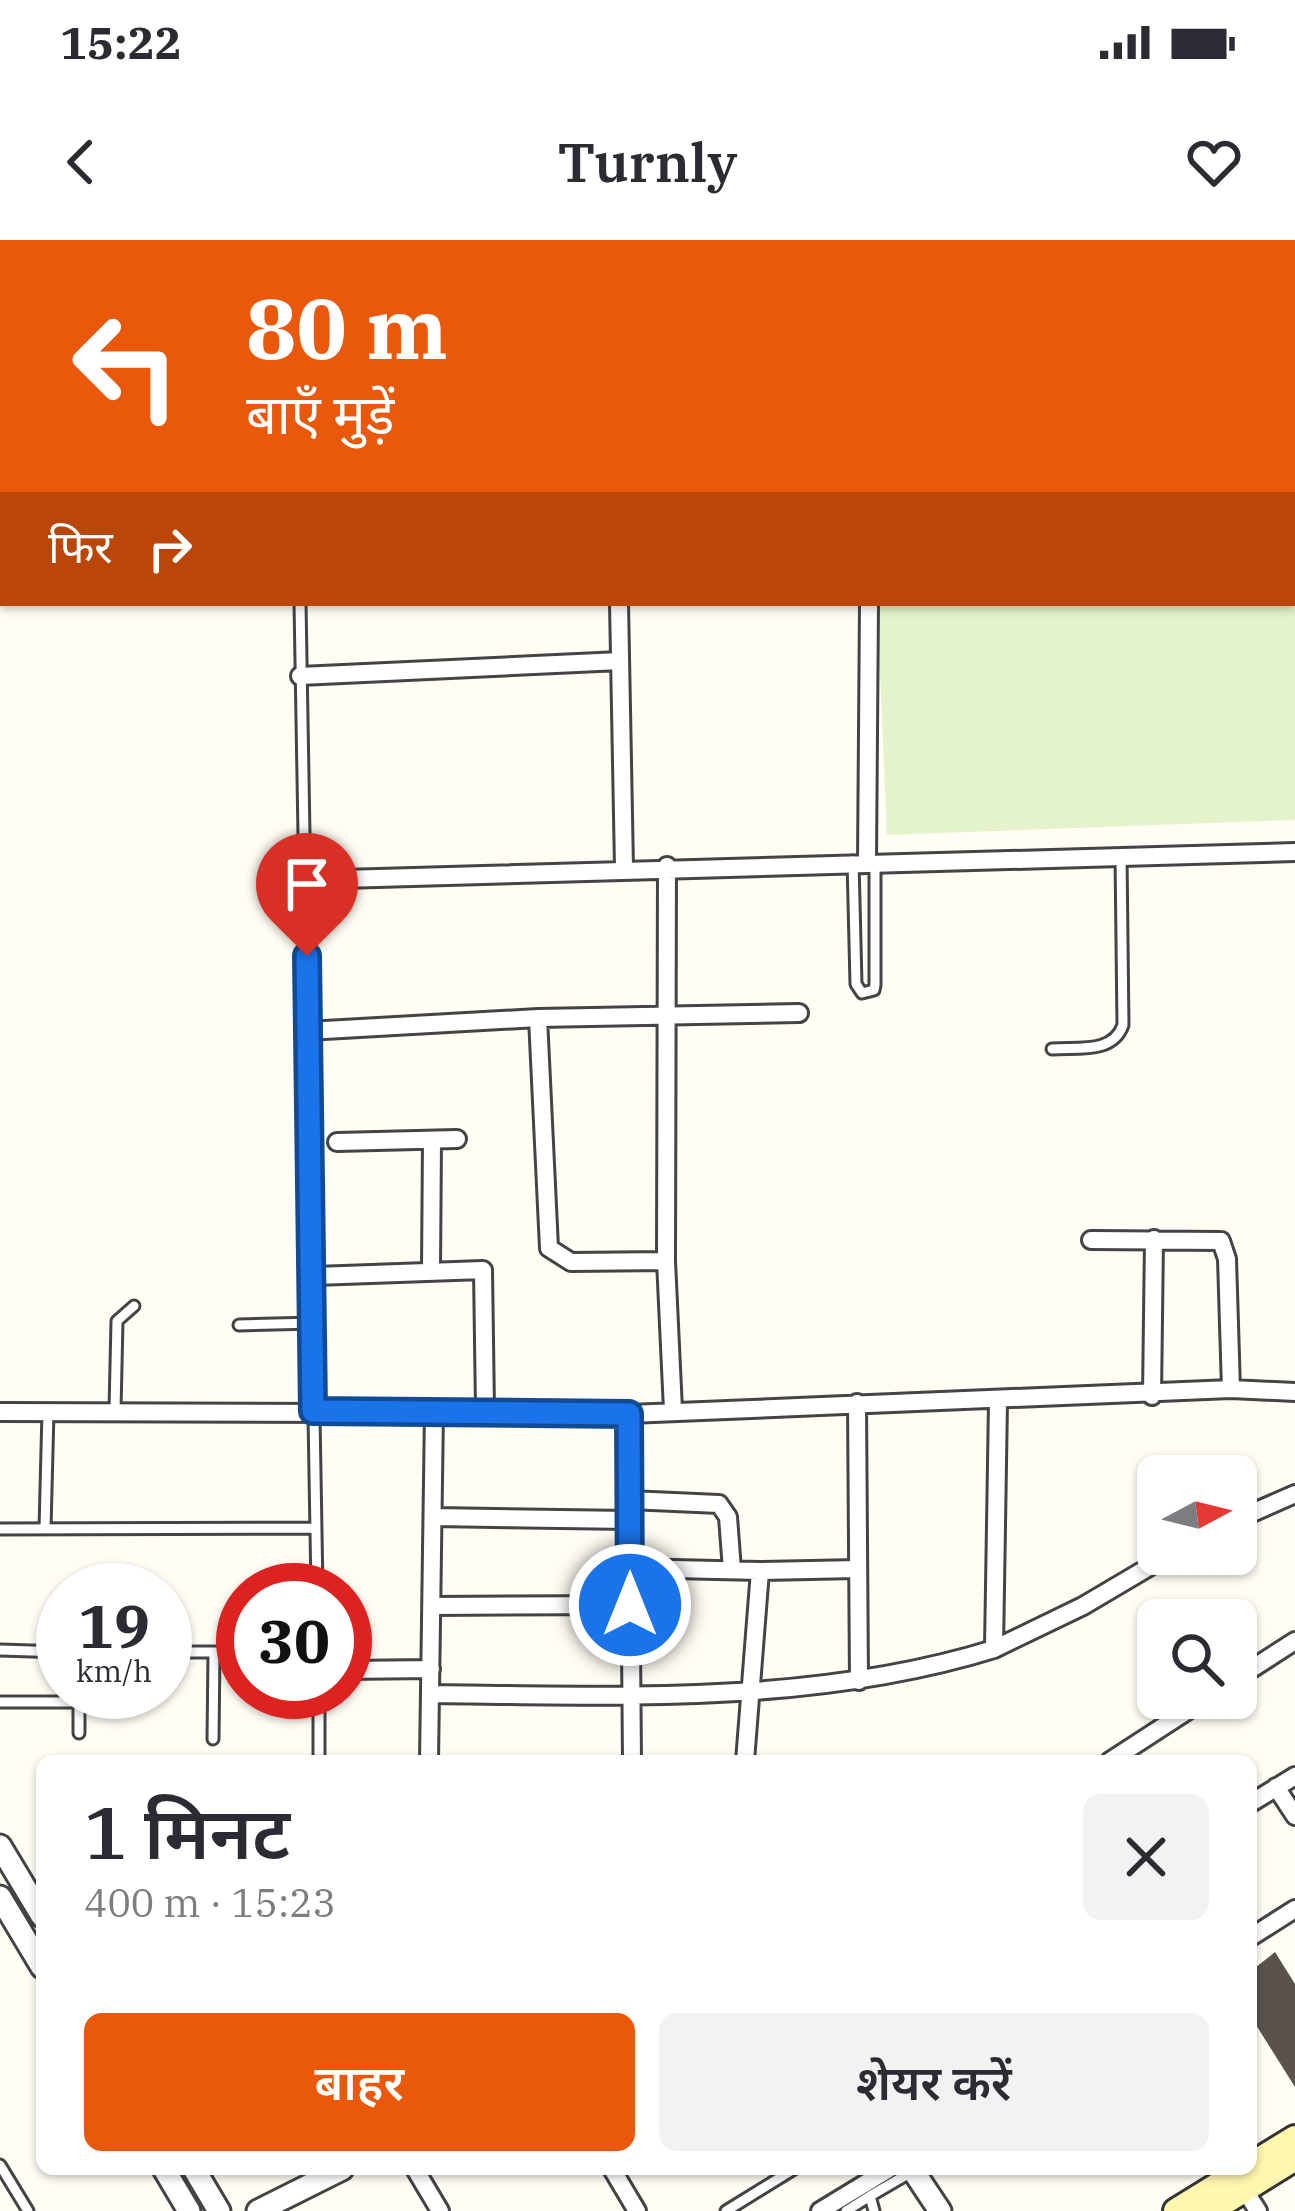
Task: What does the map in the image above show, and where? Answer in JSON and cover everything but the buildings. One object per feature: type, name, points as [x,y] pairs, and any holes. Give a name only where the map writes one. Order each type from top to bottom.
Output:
[{"type":"main road","points":[[1257,2166],[1295,2138]]},
{"type":"main road","points":[[1257,2171],[1295,2158]]},
{"type":"main road","points":[[1176,2211],[1245,2175]]},
{"type":"main road","points":[[1210,2211],[1246,2175]]},
{"type":"street","points":[[619,606],[624,868]]},
{"type":"street","points":[[865,861],[869,606]]},
{"type":"street","points":[[300,676],[620,661]]},
{"type":"street","points":[[308,880],[667,866],[1295,852]]},
{"type":"street","points":[[667,866],[666,1261],[673,1411]]},
{"type":"street","points":[[307,1031],[538,1018],[799,1013]]},
{"type":"street","points":[[538,1018],[549,1248],[572,1262],[666,1261]]},
{"type":"street","points":[[337,1142],[457,1139]]},
{"type":"street","points":[[431,1270],[432,1140]]},
{"type":"street","points":[[1152,1396],[1154,1239]]},
{"type":"street","points":[[1091,1240],[1221,1240],[1227,1259],[1231,1389]]},
{"type":"street","points":[[315,1276],[483,1270],[485,1410]]},
{"type":"street","points":[[0,1412],[629,1414],[857,1402],[1152,1396],[1231,1389],[1295,1392]]},
{"type":"street","points":[[857,1402],[859,1681]]},
{"type":"street","points":[[994,1649],[998,1402]]},
{"type":"street","points":[[429,1755],[434,1411]]},
{"type":"street","points":[[629,1414],[632,1755]]},
{"type":"street","points":[[1257,1511],[1295,1494]]},
{"type":"street","points":[[629,1501],[719,1504],[728,1517],[732,1570]]},
{"type":"street","points":[[434,1517],[630,1520]]},
{"type":"street","points":[[630,1568],[858,1569]]},
{"type":"street","points":[[745,1755],[760,1570]]},
{"type":"street","points":[[430,1694],[632,1696],[859,1681],[994,1649],[1064,1617],[1137,1574]]},
{"type":"street","points":[[432,1606],[630,1605]]},
{"type":"street","points":[[1257,1665],[1295,1641]]},
{"type":"street","points":[[372,1670],[431,1669]]},
{"type":"street","points":[[1118,1755],[1174,1719]]},
{"type":"street","points":[[1257,1799],[1295,1776]]},
{"type":"street","points":[[1276,1787],[1295,1816]]},
{"type":"street","points":[[0,1846],[36,1906]]},
{"type":"street","points":[[0,1897],[36,1957]]},
{"type":"street","points":[[1257,1932],[1295,1909]]},
{"type":"street","points":[[168,2175],[189,2211]]},
{"type":"street","points":[[198,2175],[219,2211]]},
{"type":"street","points":[[258,2211],[290,2206],[328,2175]]},
{"type":"street","points":[[419,2175],[440,2211]]},
{"type":"street","points":[[616,2175],[637,2211]]},
{"type":"street","points":[[820,2211],[879,2175]]},
{"type":"street","points":[[915,2175],[940,2211]]},
{"type":"street","points":[[1247,2175],[1258,2211]]},
{"type":"lane","points":[[300,606],[315,1276],[316,1563]]},
{"type":"lane","points":[[1052,1049],[1111,1045],[1119,1038],[1123,1025],[1121,856]]},
{"type":"lane","points":[[865,861],[875,985],[874,990],[862,993],[856,984],[865,861]]},
{"type":"lane","points":[[115,1410],[117,1321],[134,1306]]},
{"type":"lane","points":[[239,1324],[315,1323]]},
{"type":"lane","points":[[45,1529],[48,1411]]},
{"type":"lane","points":[[0,1529],[315,1528]]},
{"type":"lane","points":[[0,1650],[36,1651]]},
{"type":"lane","points":[[192,1652],[214,1652],[213,1739]]},
{"type":"lane","points":[[0,1702],[36,1700]]},
{"type":"lane","points":[[77,1719],[79,1733]]},
{"type":"lane","points":[[319,1719],[319,1755]]},
{"type":"lane","points":[[0,2164],[28,2211]]},
{"type":"lane","points":[[726,2211],[784,2175]]},
{"type":"lane","points":[[846,2211],[904,2175]]},
{"type":"lane","points":[[870,2197],[874,2211]]},
{"type":"green space","points":[[877,606],[1295,606],[1295,820],[887,835]]},
{"type":"route","points":[[307,956],[315,1276],[313,1411],[629,1414],[630,1605]]}]
